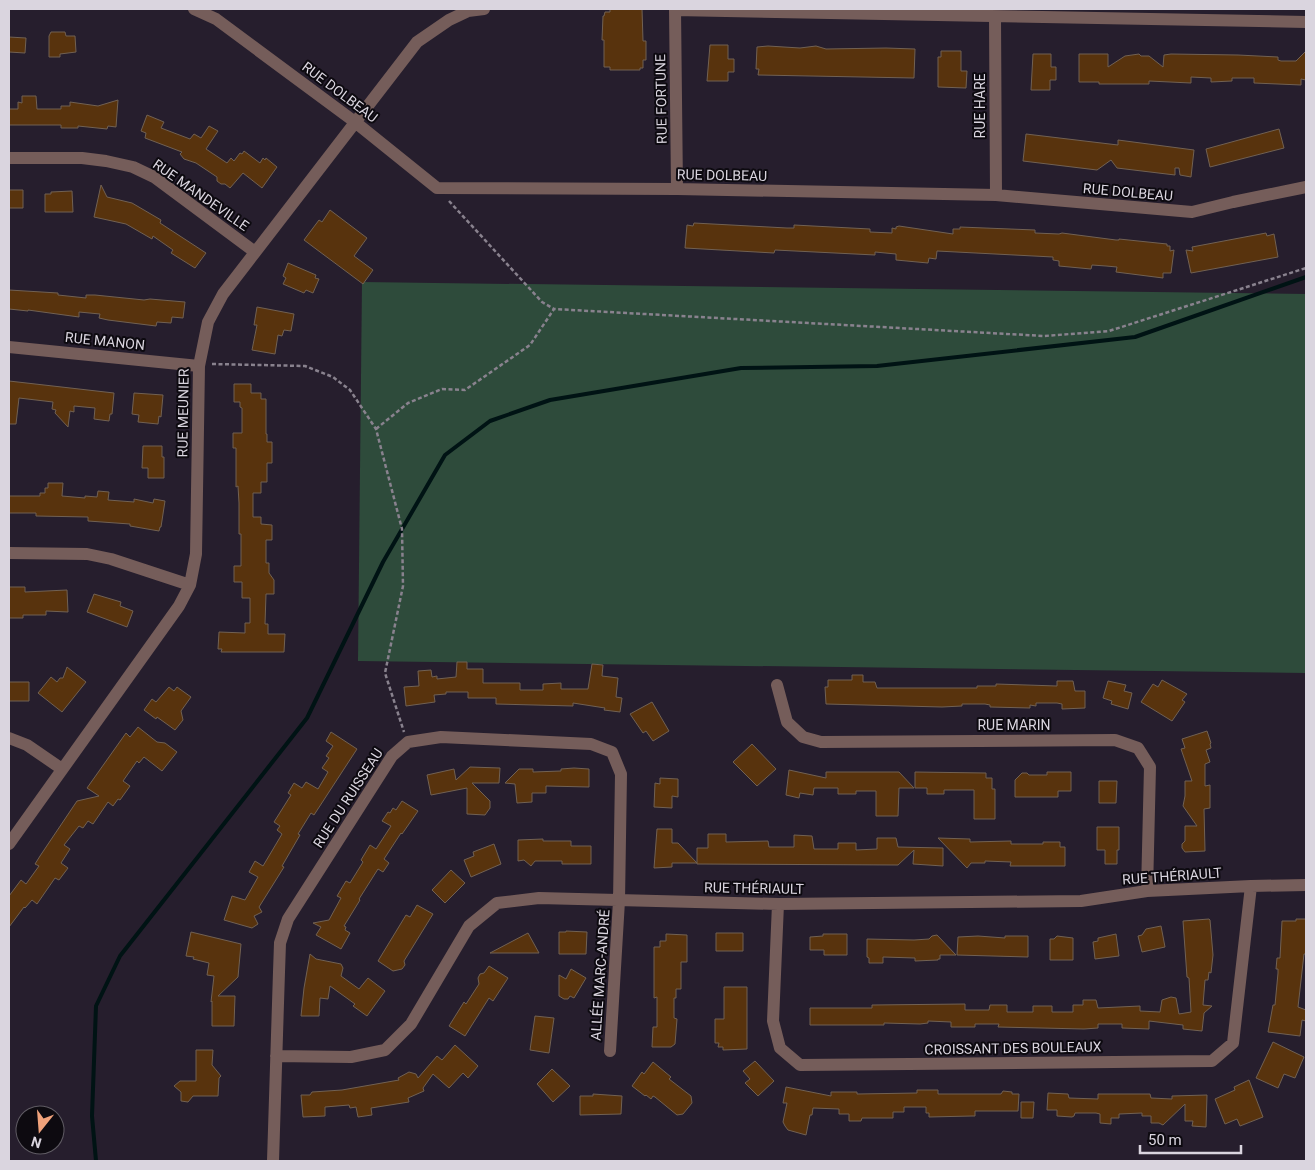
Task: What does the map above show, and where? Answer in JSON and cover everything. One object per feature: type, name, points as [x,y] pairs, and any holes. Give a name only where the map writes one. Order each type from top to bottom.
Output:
[{"type":"street","name":"RUE DOLBEAU","points":[[194,9],[216,19],[355,122],[437,188],[676,189],[996,195],[1192,212],[1306,187]]},
{"type":"street","name":"RUE MEUNIER","points":[[9,844],[179,606],[190,585],[196,554],[198,366],[208,322],[223,294],[417,42],[449,20],[468,10],[484,9]]},
{"type":"street","points":[[675,10],[1306,22]]},
{"type":"street","name":"RUE FORTUNE","points":[[675,10],[676,189]]},
{"type":"street","name":"RUE HARE","points":[[995,17],[996,195]]},
{"type":"street","name":"RUE MANDEVILLE","points":[[9,158],[82,158],[133,167],[154,178],[255,252]]},
{"type":"street","name":"RUE MANON","points":[[9,346],[198,366]]},
{"type":"street","points":[[9,553],[87,554],[111,559],[190,585]]},
{"type":"street","name":"RUE MARIN","points":[[777,686],[787,722],[803,738],[821,742],[1115,740],[1138,748],[1150,767],[1147,891]]},
{"type":"street","points":[[408,742],[450,737],[591,744],[612,752],[621,774],[619,901]]},
{"type":"street","points":[[9,738],[27,745],[62,770]]},
{"type":"street","name":"RUE DU RUISSEAU","points":[[273,1161],[280,943],[288,919],[392,756],[408,742]]},
{"type":"street","name":"RUE THÉRIAULT","points":[[276,1056],[351,1057],[385,1050],[411,1024],[469,926],[497,903],[539,898],[778,904],[1081,902],[1147,891],[1306,885]]},
{"type":"street","name":"CROISSANT DES BOULEAUX","points":[[778,904],[773,1021],[780,1048],[800,1065],[1212,1061],[1233,1043],[1251,886]]},
{"type":"street","name":"ALLÉE MARC-ANDRÉ","points":[[610,1051],[619,901]]},
{"type":"path","points":[[437,188],[542,302],[554,309],[1044,336],[1109,332],[1306,268]]},
{"type":"path","points":[[376,429],[408,403],[442,389],[465,390],[530,346],[554,309]]},
{"type":"path","points":[[198,366],[210,364],[305,366],[333,377],[350,390],[376,429],[402,529],[403,586],[385,673],[408,742]]},
{"type":"green space","points":[[362,282],[1306,294],[1306,673],[358,661]]},
{"type":"building","points":[[610,9],[642,9],[643,41],[646,41],[646,60],[643,60],[643,68],[640,68],[640,70],[610,70],[610,67],[604,67],[603,16],[605,12],[610,12]]},
{"type":"building","points":[[51,32],[65,32],[66,36],[75,36],[76,52],[60,54],[60,57],[49,57],[49,36]]},
{"type":"building","points":[[9,37],[26,38],[25,53],[9,52]]},
{"type":"building","points":[[710,45],[728,45],[728,59],[734,59],[734,72],[728,72],[728,81],[707,81]]},
{"type":"building","points":[[816,46],[826,49],[915,49],[914,78],[758,75],[759,69],[756,69],[757,47],[800,48]]},
{"type":"building","points":[[941,51],[961,51],[961,71],[967,71],[966,88],[938,87],[938,57],[941,57]]},
{"type":"building","points":[[1306,51],[1306,80],[1301,79],[1301,85],[1254,83],[1254,78],[1232,78],[1232,81],[1211,82],[1211,78],[1191,77],[1191,83],[1149,81],[1149,84],[1099,84],[1099,82],[1079,82],[1079,54],[1108,54],[1108,67],[1125,56],[1139,54],[1141,56],[1149,56],[1163,67],[1164,55],[1171,54],[1278,57],[1278,60],[1281,61],[1296,61]]},
{"type":"building","points":[[1033,54],[1051,54],[1051,67],[1056,67],[1056,80],[1050,80],[1050,90],[1031,90]]},
{"type":"building","points":[[22,96],[36,96],[37,109],[61,109],[61,106],[70,106],[70,102],[98,106],[118,100],[116,127],[108,126],[107,129],[78,126],[78,128],[61,128],[61,125],[9,125],[9,109],[18,109],[18,102],[22,103]]},
{"type":"building","points":[[147,115],[164,122],[161,128],[190,139],[194,134],[201,138],[209,126],[218,131],[206,149],[227,163],[231,158],[234,161],[244,151],[260,163],[263,158],[265,160],[266,158],[277,167],[262,188],[243,173],[230,188],[225,184],[221,184],[217,181],[217,177],[196,163],[184,159],[180,154],[182,152],[145,138],[146,133],[141,131]]},
{"type":"building","points":[[1279,129],[1284,148],[1210,167],[1206,149]]},
{"type":"building","points":[[1026,134],[1118,145],[1118,140],[1194,150],[1191,177],[1180,175],[1179,168],[1175,168],[1175,175],[1117,168],[1111,160],[1097,170],[1023,161]]},
{"type":"building","points":[[101,185],[107,197],[132,203],[161,220],[160,223],[206,253],[195,268],[171,253],[173,250],[153,236],[152,239],[126,224],[94,217]]},
{"type":"building","points":[[9,190],[23,190],[23,208],[9,208]]},
{"type":"building","points":[[72,191],[73,212],[45,212],[45,194]]},
{"type":"building","points":[[330,210],[367,238],[354,256],[373,270],[363,284],[304,240],[319,220],[322,222]]},
{"type":"building","points":[[694,223],[787,228],[794,228],[794,225],[870,229],[870,232],[892,233],[892,228],[896,229],[899,226],[953,234],[953,229],[960,229],[960,227],[1035,230],[1035,233],[1062,233],[1167,244],[1167,246],[1170,246],[1170,251],[1174,250],[1171,273],[1163,273],[1163,278],[1116,272],[1117,267],[1092,265],[1091,269],[1059,266],[1059,261],[1053,260],[1053,257],[937,251],[936,259],[929,258],[928,263],[896,260],[896,254],[875,252],[875,255],[775,250],[774,253],[685,248],[687,225],[693,226]]},
{"type":"building","points":[[1266,233],[1267,236],[1274,234],[1278,257],[1191,273],[1186,250],[1193,251],[1192,247]]},
{"type":"building","points":[[288,263],[316,275],[315,278],[319,279],[313,293],[306,290],[304,293],[283,284],[286,278],[283,276]]},
{"type":"building","points":[[9,290],[58,293],[58,295],[86,298],[86,295],[95,295],[185,302],[183,318],[172,317],[171,323],[157,322],[156,326],[108,320],[99,318],[100,314],[79,312],[79,317],[9,309]]},
{"type":"building","points":[[257,307],[294,314],[291,331],[284,330],[282,336],[278,335],[275,354],[252,350],[257,325],[254,325]]},
{"type":"building","points":[[9,381],[114,393],[112,414],[110,414],[109,421],[94,419],[95,408],[74,406],[74,412],[70,411],[68,427],[55,413],[56,410],[52,409],[53,402],[19,398],[16,424],[9,424]]},
{"type":"building","points":[[234,384],[251,384],[251,393],[261,393],[261,399],[266,399],[266,434],[267,442],[272,442],[272,463],[267,463],[267,482],[261,482],[261,493],[253,493],[253,517],[261,517],[261,524],[272,525],[272,540],[266,540],[266,563],[269,563],[269,573],[274,580],[274,594],[266,594],[265,624],[268,624],[268,634],[285,634],[284,652],[221,652],[222,649],[218,649],[219,632],[245,633],[245,623],[250,623],[250,598],[242,598],[242,582],[234,582],[234,566],[241,566],[241,534],[239,534],[236,448],[233,448],[233,433],[242,433],[242,408],[240,407],[240,402],[234,402]]},
{"type":"building","points":[[134,393],[163,395],[161,417],[159,416],[158,424],[138,422],[139,415],[132,414]]},
{"type":"building","points":[[143,446],[162,446],[164,478],[148,478],[148,468],[142,468]]},
{"type":"building","points":[[48,483],[63,483],[62,496],[97,497],[98,491],[109,492],[108,500],[134,502],[134,499],[153,503],[154,499],[165,501],[161,527],[159,531],[130,526],[130,524],[88,521],[88,517],[36,516],[36,513],[9,513],[9,496],[40,496],[40,493],[45,493]]},
{"type":"building","points":[[9,587],[25,587],[25,592],[67,590],[68,612],[46,611],[46,615],[23,615],[23,618],[9,618]]},
{"type":"building","points":[[94,594],[121,602],[120,606],[133,611],[127,627],[87,612]]},
{"type":"building","points":[[457,662],[467,662],[467,669],[483,669],[483,683],[520,683],[520,690],[543,690],[543,684],[561,683],[561,689],[588,689],[592,664],[603,665],[602,676],[618,678],[616,697],[622,698],[620,712],[573,703],[573,706],[496,704],[496,698],[468,698],[468,692],[446,692],[446,694],[434,695],[435,702],[406,706],[404,687],[419,686],[418,671],[431,670],[432,677],[437,676],[437,679],[456,677]]},
{"type":"building","points":[[67,667],[86,682],[62,712],[38,693],[51,677],[57,682],[60,678],[63,678]]},
{"type":"building","points":[[852,675],[863,675],[863,682],[875,682],[877,688],[977,688],[977,686],[996,686],[996,684],[1057,686],[1057,681],[1073,681],[1075,691],[1085,691],[1085,708],[1062,709],[1062,704],[1057,703],[1036,703],[1036,706],[1030,705],[1030,708],[990,707],[990,705],[985,704],[962,704],[962,706],[942,707],[826,704],[825,687],[828,687],[828,680],[852,680]]},
{"type":"building","points":[[1162,680],[1187,694],[1182,700],[1185,702],[1172,721],[1141,702],[1153,684],[1158,687]]},
{"type":"building","points":[[1108,681],[1126,685],[1124,691],[1132,693],[1128,709],[1111,704],[1112,701],[1103,698]]},
{"type":"building","points":[[9,682],[29,682],[29,701],[9,701]]},
{"type":"building","points":[[169,687],[174,691],[177,687],[191,697],[181,711],[183,720],[175,730],[144,710],[152,699],[156,702]]},
{"type":"building","points":[[652,702],[669,731],[653,741],[646,731],[643,733],[630,714]]},
{"type":"building","points":[[138,727],[157,742],[165,743],[177,752],[162,771],[144,757],[139,763],[137,761],[123,781],[130,786],[120,800],[118,799],[113,806],[108,802],[93,824],[88,821],[83,828],[79,826],[64,845],[70,849],[61,863],[68,868],[59,880],[55,878],[37,904],[32,900],[24,907],[9,927],[9,896],[21,880],[26,884],[39,866],[35,864],[77,801],[99,796],[87,788],[126,733],[130,737]]},
{"type":"building","points":[[1207,731],[1211,748],[1206,750],[1210,762],[1205,764],[1205,786],[1210,785],[1210,808],[1204,809],[1205,851],[1185,852],[1182,844],[1185,841],[1185,826],[1197,826],[1183,806],[1185,781],[1192,781],[1181,749],[1185,748],[1182,739]]},
{"type":"building","points":[[331,732],[357,749],[314,815],[311,813],[298,834],[300,835],[282,866],[284,867],[259,907],[262,912],[254,916],[258,924],[252,928],[224,920],[232,896],[245,900],[258,877],[249,872],[255,861],[263,866],[282,834],[277,830],[280,826],[274,822],[291,795],[288,793],[294,783],[302,788],[306,782],[318,789],[328,772],[322,768],[329,758],[326,756],[333,746],[326,741]]},
{"type":"building","points":[[752,744],[776,769],[757,786],[733,762]]},
{"type":"building","points":[[470,767],[500,768],[499,783],[472,783],[490,801],[490,808],[485,815],[467,814],[467,788],[431,795],[427,775],[454,769],[456,780]]},
{"type":"building","points":[[519,769],[533,769],[533,772],[561,771],[561,769],[589,769],[589,787],[546,786],[546,793],[532,793],[532,802],[517,803],[515,784],[505,783]]},
{"type":"building","points":[[789,770],[826,778],[826,772],[899,772],[914,788],[899,788],[898,816],[876,816],[876,791],[856,791],[856,794],[838,794],[838,788],[814,788],[813,795],[800,793],[799,798],[786,795]]},
{"type":"building","points":[[915,772],[986,773],[986,778],[992,778],[992,789],[995,789],[995,819],[974,819],[974,790],[944,790],[944,794],[927,794],[927,788],[915,788]]},
{"type":"building","points":[[1047,772],[1071,772],[1071,791],[1058,791],[1058,797],[1015,797],[1015,780],[1022,773],[1047,775]]},
{"type":"building","points":[[660,778],[678,779],[678,797],[672,796],[672,808],[654,807],[655,783],[660,784]]},
{"type":"building","points":[[1099,781],[1117,781],[1116,803],[1099,803]]},
{"type":"building","points":[[402,801],[418,811],[384,859],[389,863],[383,872],[378,869],[359,899],[344,926],[346,927],[345,930],[350,933],[341,949],[316,935],[321,927],[313,923],[329,920],[341,898],[337,896],[346,881],[350,883],[363,862],[361,860],[370,845],[376,849],[391,826],[382,821],[393,808],[396,810]]},
{"type":"building","points":[[1097,827],[1119,827],[1117,864],[1105,864],[1105,850],[1097,850]]},
{"type":"building","points":[[657,829],[672,829],[672,843],[678,843],[697,863],[672,863],[672,867],[654,868]]},
{"type":"building","points":[[708,834],[726,834],[726,842],[768,841],[769,847],[794,847],[794,835],[812,836],[814,849],[838,849],[838,843],[856,843],[856,850],[877,849],[877,838],[896,838],[898,847],[943,848],[943,866],[913,864],[914,850],[898,865],[697,864],[697,848],[708,848]]},
{"type":"building","points":[[938,838],[970,839],[970,842],[1011,841],[1011,844],[1060,842],[1060,847],[1065,847],[1065,866],[1010,866],[1011,862],[985,861],[985,863],[971,863],[967,868]]},
{"type":"building","points":[[543,839],[543,841],[571,841],[571,846],[591,846],[591,864],[562,864],[562,861],[535,861],[531,866],[524,860],[518,861],[518,840]]},
{"type":"building","points":[[494,844],[501,864],[471,877],[464,860],[474,856],[473,852]]},
{"type":"building","points":[[451,870],[465,883],[445,903],[432,890]]},
{"type":"building","points":[[417,905],[433,914],[404,961],[405,965],[402,969],[393,971],[378,961],[406,915],[410,917]]},
{"type":"building","points":[[1209,919],[1213,955],[1211,973],[1209,972],[1208,980],[1205,980],[1203,1005],[1212,1006],[1204,1013],[1202,1031],[1183,1029],[1183,1025],[1149,1021],[1149,1029],[1122,1028],[1122,1024],[1098,1024],[1098,1028],[1084,1029],[998,1027],[999,1024],[951,1027],[951,1022],[928,1021],[928,1023],[920,1024],[810,1025],[810,1008],[872,1008],[872,1005],[965,1004],[965,1010],[989,1010],[990,1005],[1007,1005],[1007,1012],[1033,1012],[1033,1006],[1052,1006],[1052,1012],[1073,1012],[1073,1005],[1083,1005],[1083,1000],[1096,1000],[1098,1008],[1140,1006],[1140,1011],[1160,1012],[1162,1000],[1171,997],[1176,998],[1179,1014],[1191,1012],[1183,921]]},
{"type":"building","points":[[1296,919],[1306,919],[1306,954],[1304,954],[1298,1007],[1306,1010],[1306,1021],[1302,1020],[1300,1036],[1268,1032],[1273,1005],[1275,1005],[1278,973],[1278,969],[1276,969],[1277,958],[1280,958],[1282,921],[1296,921]]},
{"type":"building","points":[[1161,926],[1165,947],[1142,952],[1138,936],[1142,935],[1146,929]]},
{"type":"building","points":[[191,932],[241,944],[238,977],[218,996],[235,996],[234,1026],[212,1026],[211,1002],[214,976],[207,975],[209,963],[186,956]]},
{"type":"building","points":[[559,932],[587,932],[586,954],[559,954]]},
{"type":"building","points":[[528,933],[539,953],[490,953]]},
{"type":"building","points":[[716,933],[743,933],[743,951],[716,951]]},
{"type":"building","points":[[666,934],[687,935],[687,962],[681,962],[681,989],[676,989],[676,998],[674,998],[674,1018],[677,1019],[675,1044],[671,1047],[652,1047],[653,1027],[657,1027],[657,997],[654,998],[654,947],[660,947],[660,941],[666,941]]},
{"type":"building","points":[[823,934],[847,934],[847,955],[824,955],[824,950],[810,950],[810,937],[823,936]]},
{"type":"building","points":[[1116,934],[1119,956],[1095,959],[1093,942],[1098,941],[1098,938]]},
{"type":"building","points":[[937,935],[956,955],[940,955],[938,960],[915,961],[915,958],[883,957],[883,963],[869,963],[867,939],[914,940],[929,939]]},
{"type":"building","points":[[1005,936],[1028,936],[1028,957],[957,955],[958,937],[1005,938]]},
{"type":"building","points":[[1057,936],[1073,938],[1073,960],[1050,960],[1050,939],[1054,939]]},
{"type":"building","points":[[310,954],[316,959],[341,964],[343,968],[341,976],[359,989],[368,978],[385,991],[367,1016],[353,1006],[355,1004],[330,986],[328,999],[320,998],[319,1016],[301,1016]]},
{"type":"building","points":[[489,966],[508,978],[493,1001],[489,998],[465,1036],[449,1026],[464,1002],[466,1004],[479,984],[478,978],[480,974],[484,973]]},
{"type":"building","points":[[571,969],[586,978],[574,998],[570,996],[568,999],[564,999],[559,996],[559,975],[566,979]]},
{"type":"building","points":[[724,987],[747,987],[747,1049],[723,1050],[723,1047],[718,1047],[719,1043],[715,1043],[715,1019],[724,1019]]},
{"type":"building","points":[[535,1016],[554,1018],[549,1053],[530,1050]]},
{"type":"building","points":[[1273,1042],[1304,1057],[1295,1078],[1284,1074],[1278,1088],[1256,1078]]},
{"type":"building","points":[[455,1045],[478,1066],[468,1078],[463,1073],[449,1088],[433,1074],[423,1088],[424,1091],[408,1098],[409,1102],[371,1108],[372,1115],[358,1117],[356,1107],[350,1108],[349,1105],[325,1107],[325,1116],[303,1117],[301,1095],[399,1080],[398,1078],[409,1072],[416,1074],[418,1078],[437,1056],[442,1060]]},
{"type":"building","points":[[196,1050],[213,1050],[212,1065],[221,1076],[219,1078],[218,1096],[193,1096],[188,1102],[181,1101],[181,1092],[174,1086],[180,1081],[196,1081]]},
{"type":"building","points":[[755,1061],[774,1081],[758,1096],[745,1083],[750,1079],[743,1071]]},
{"type":"building","points":[[653,1062],[671,1077],[669,1079],[691,1096],[692,1103],[683,1114],[677,1115],[655,1097],[653,1096],[651,1099],[632,1086],[642,1072],[644,1074]]},
{"type":"building","points":[[552,1069],[570,1086],[553,1102],[537,1084]]},
{"type":"building","points":[[1249,1080],[1263,1117],[1240,1126],[1237,1119],[1225,1124],[1215,1099],[1235,1090],[1234,1087]]},
{"type":"building","points":[[786,1087],[831,1096],[831,1092],[857,1092],[857,1094],[917,1093],[917,1090],[938,1090],[938,1094],[1001,1094],[1003,1091],[1019,1094],[1018,1111],[975,1111],[975,1116],[929,1117],[929,1113],[926,1113],[926,1107],[904,1107],[904,1112],[893,1112],[893,1118],[862,1118],[861,1121],[849,1121],[849,1114],[839,1114],[839,1109],[813,1108],[806,1135],[788,1130],[783,1122],[787,1103],[783,1103]]},
{"type":"building","points":[[1048,1093],[1068,1094],[1069,1098],[1098,1099],[1098,1094],[1150,1094],[1151,1098],[1172,1099],[1172,1096],[1207,1095],[1206,1127],[1192,1126],[1193,1121],[1185,1121],[1185,1104],[1163,1125],[1151,1123],[1151,1116],[1142,1116],[1142,1113],[1119,1114],[1119,1118],[1111,1118],[1111,1124],[1100,1123],[1100,1114],[1096,1113],[1075,1113],[1072,1117],[1057,1116],[1057,1110],[1047,1110]]},
{"type":"building","points":[[593,1094],[622,1096],[621,1114],[580,1115],[580,1096],[593,1096]]},
{"type":"building","points":[[1021,1102],[1034,1102],[1033,1118],[1021,1118]]},
{"type":"waterway","points":[[96,1161],[92,1116],[96,1006],[120,956],[307,718],[383,562],[445,455],[490,421],[550,400],[741,368],[877,366],[1135,337],[1306,277]]}]
